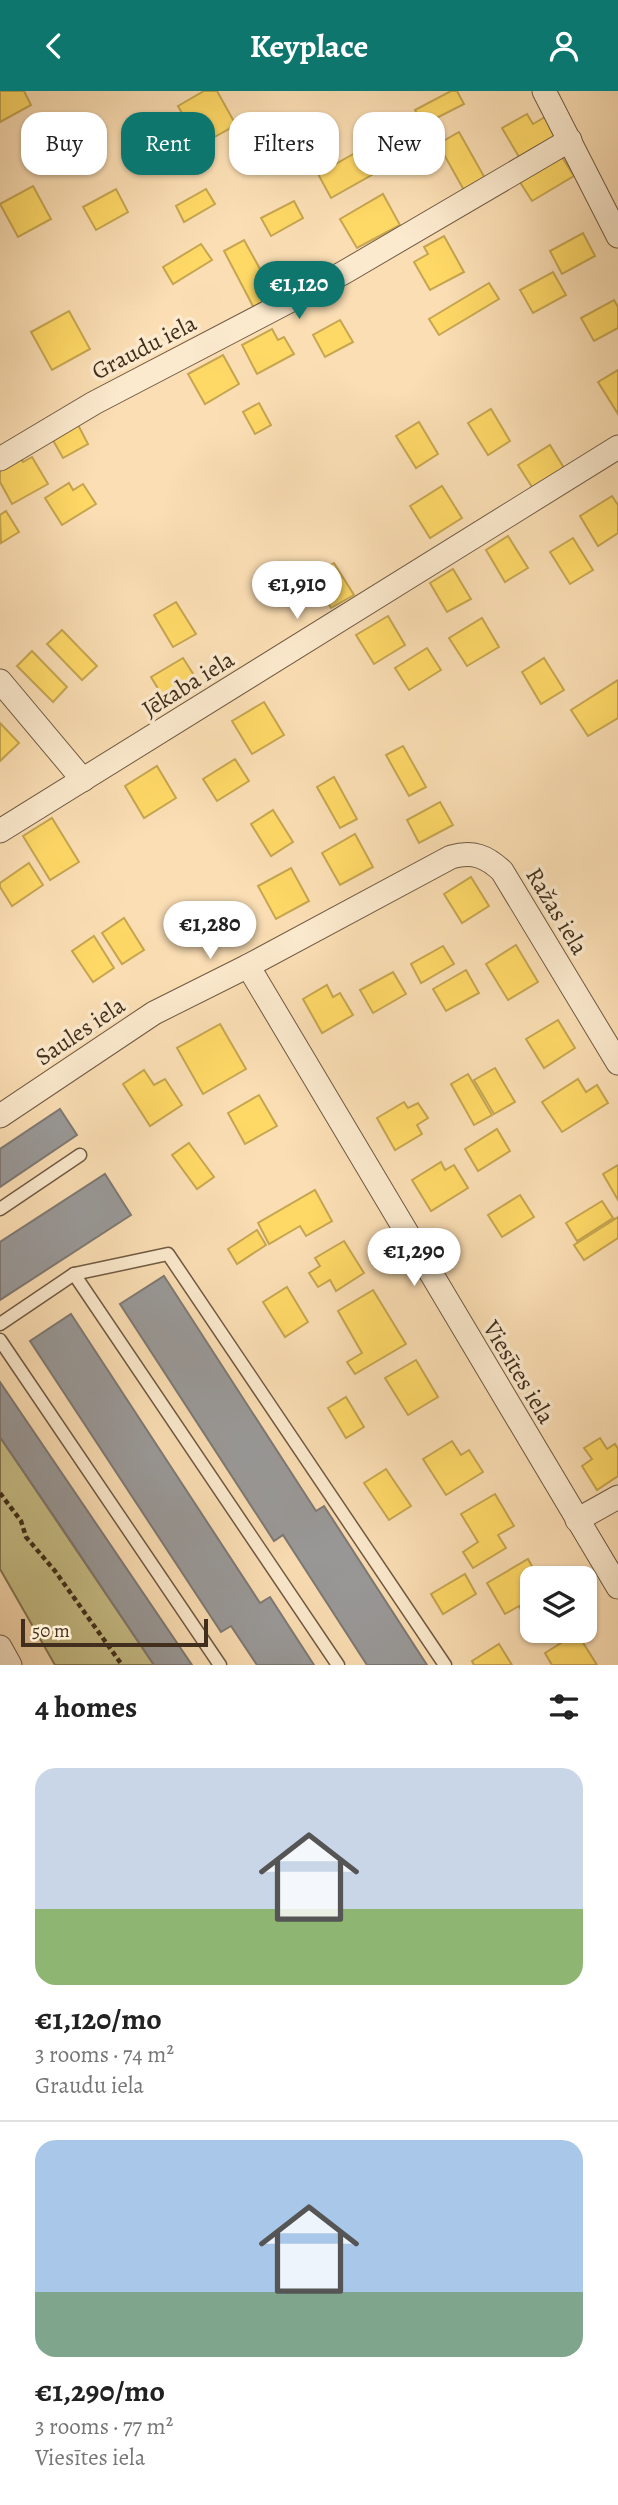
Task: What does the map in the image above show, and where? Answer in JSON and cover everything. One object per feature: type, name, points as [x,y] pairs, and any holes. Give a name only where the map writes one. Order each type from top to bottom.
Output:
[{"type":"street","points":[[544,91],[618,236]]},
{"type":"street","name":"Graudu iela","points":[[0,459],[93,403],[343,273],[570,140]]},
{"type":"street","name":"Jēkaba iela","points":[[0,831],[618,447]]},
{"type":"street","points":[[0,681],[83,780]]},
{"type":"street","name":"Ražas iela","points":[[451,857],[464,853],[477,854],[502,871],[618,1063]]},
{"type":"street","name":"Saules iela","points":[[0,1116],[154,1013],[248,966],[451,857]]},
{"type":"street","name":"Viesītes iela","points":[[248,966],[618,1587]]},
{"type":"street","points":[[576,1520],[618,1497]]},
{"type":"street","points":[[0,1647],[10,1665]]},
{"type":"lane","points":[[0,1209],[80,1155]]},
{"type":"lane","points":[[0,1324],[74,1275],[167,1255],[445,1665]]},
{"type":"lane","points":[[74,1275],[338,1665]]},
{"type":"lane","points":[[0,1340],[220,1665]]},
{"type":"path","points":[[0,1493],[20,1521],[26,1537],[55,1571],[122,1665]]},
{"type":"shaded area","points":[[0,1437],[154,1665],[55,1665],[0,1569]]},
{"type":"building: Homes","points":[[0,91],[24,91],[31,105],[0,122]]},
{"type":"building: Homes","points":[[204,91],[217,91],[229,112],[229,129],[215,137],[215,112],[181,112],[178,106]]},
{"type":"building: Homes","points":[[451,91],[457,91],[464,104],[445,114],[415,110]]},
{"type":"building: Homes","points":[[527,114],[533,124],[545,117],[559,141],[522,162],[502,128]]},
{"type":"building: Homes","points":[[459,132],[486,180],[465,192],[445,156],[445,140]]},
{"type":"building: Homes","points":[[353,154],[353,175],[372,175],[331,198],[319,175],[339,175],[339,162]]},
{"type":"building: Homes","points":[[560,154],[574,176],[532,201],[518,179]]},
{"type":"building: Homes","points":[[33,186],[51,219],[18,237],[0,204]]},
{"type":"building: Homes","points":[[116,189],[128,212],[96,230],[83,207]]},
{"type":"building: Homes","points":[[206,189],[215,204],[184,222],[176,206]]},
{"type":"building: Homes","points":[[383,194],[400,225],[357,248],[340,219]]},
{"type":"building: Homes","points":[[294,201],[303,218],[271,236],[261,218]]},
{"type":"building: Homes","points":[[583,233],[595,256],[562,274],[550,251]]},
{"type":"building: Homes","points":[[444,236],[464,272],[430,290],[414,262],[428,254],[424,247]]},
{"type":"building: Homes","points":[[244,240],[275,296],[254,308],[224,251]]},
{"type":"building: Homes","points":[[201,244],[212,260],[173,284],[163,267]]},
{"type":"building: Homes","points":[[553,272],[566,295],[533,313],[520,290]]},
{"type":"building: Homes","points":[[489,283],[499,299],[439,335],[429,319]]},
{"type":"building: Homes","points":[[614,300],[618,307],[618,328],[594,341],[581,318]]},
{"type":"building: Homes","points":[[69,311],[90,349],[52,370],[31,332]]},
{"type":"building: Homes","points":[[340,320],[353,342],[325,357],[313,335]]},
{"type":"building: Homes","points":[[272,329],[278,340],[284,337],[294,354],[257,374],[242,345]]},
{"type":"building: Homes","points":[[223,355],[239,384],[205,404],[188,374]]},
{"type":"building: Homes","points":[[618,370],[618,414],[598,382]]},
{"type":"building: Homes","points":[[259,403],[271,425],[255,434],[243,412]]},
{"type":"building: Homes","points":[[491,409],[510,441],[488,455],[468,423]]},
{"type":"building: Homes","points":[[76,421],[88,444],[63,458],[50,435]]},
{"type":"building: Homes","points":[[419,422],[438,454],[416,468],[396,436]]},
{"type":"building: Homes","points":[[550,445],[564,468],[532,487],[518,465]]},
{"type":"building: Homes","points":[[18,454],[23,462],[32,457],[48,484],[12,504],[0,482],[0,464]]},
{"type":"building: Homes","points":[[69,483],[73,490],[83,484],[96,504],[62,525],[45,498]]},
{"type":"building: Homes","points":[[442,486],[462,518],[430,538],[410,506]]},
{"type":"building: Homes","points":[[612,496],[618,505],[618,533],[598,546],[580,516]]},
{"type":"building: Homes","points":[[6,511],[19,532],[1,543],[0,515]]},
{"type":"building: Homes","points":[[508,536],[528,568],[505,582],[486,550]]},
{"type":"building: Homes","points":[[573,538],[593,570],[570,584],[550,552]]},
{"type":"building: Homes","points":[[334,563],[354,595],[331,608],[312,576]]},
{"type":"building: Homes","points":[[453,569],[471,599],[447,612],[430,583]]},
{"type":"building: Homes","points":[[176,602],[196,634],[173,647],[154,615]]},
{"type":"building: Homes","points":[[388,616],[405,645],[374,664],[356,635]]},
{"type":"building: Homes","points":[[482,618],[499,647],[467,666],[449,638]]},
{"type":"building: Homes","points":[[62,630],[97,666],[82,680],[47,644]]},
{"type":"building: Homes","points":[[427,648],[441,670],[409,690],[395,668]]},
{"type":"building: Homes","points":[[32,651],[67,687],[53,702],[17,666]]},
{"type":"building: Homes","points":[[183,658],[197,680],[165,700],[151,677]]},
{"type":"building: Homes","points":[[544,658],[564,690],[541,704],[522,672]]},
{"type":"building: Homes","points":[[618,680],[618,718],[588,736],[571,710]]},
{"type":"building: Homes","points":[[264,702],[284,735],[252,754],[232,721]]},
{"type":"building: Homes","points":[[0,723],[19,743],[0,761]]},
{"type":"building: Homes","points":[[403,746],[426,787],[409,796],[386,755]]},
{"type":"building: Homes","points":[[235,759],[249,781],[217,801],[203,779]]},
{"type":"building: Homes","points":[[157,766],[176,798],[144,818],[125,786]]},
{"type":"building: Homes","points":[[334,777],[357,819],[340,828],[317,787]]},
{"type":"building: Homes","points":[[440,802],[453,825],[419,843],[407,820]]},
{"type":"building: Homes","points":[[273,810],[293,842],[271,856],[251,824]]},
{"type":"building: Homes","points":[[52,818],[79,862],[50,880],[23,836]]},
{"type":"building: Homes","points":[[355,834],[373,867],[340,885],[322,853]]},
{"type":"building: Homes","points":[[29,863],[43,885],[12,906],[0,883]]},
{"type":"building: Homes","points":[[291,868],[309,901],[276,919],[258,886]]},
{"type":"building: Homes","points":[[471,877],[489,906],[462,923],[444,894]]},
{"type":"building: Homes","points":[[124,918],[144,950],[122,964],[102,933]]},
{"type":"building: Homes","points":[[94,936],[114,968],[93,982],[72,951]]},
{"type":"building: Homes","points":[[516,945],[538,982],[508,1000],[486,964]]},
{"type":"building: Homes","points":[[443,946],[454,964],[421,983],[411,964]]},
{"type":"building: Homes","points":[[466,970],[479,993],[446,1011],[433,989]]},
{"type":"building: Homes","points":[[393,972],[406,994],[373,1013],[360,990]]},
{"type":"building: Homes","points":[[327,985],[333,997],[340,993],[353,1015],[322,1033],[303,999]]},
{"type":"building: Homes","points":[[558,1020],[575,1048],[544,1068],[526,1039]]},
{"type":"building: Homes","points":[[220,1024],[246,1069],[203,1094],[177,1048]]},
{"type":"building: Homes","points":[[495,1068],[515,1102],[494,1114],[474,1080]]},
{"type":"building: Homes","points":[[144,1070],[154,1085],[165,1079],[182,1105],[150,1126],[123,1084]]},
{"type":"building: Homes","points":[[468,1074],[492,1115],[474,1125],[451,1084]]},
{"type":"building: Homes","points":[[578,1079],[586,1092],[597,1085],[608,1103],[562,1132],[542,1102]]},
{"type":"building: Homes","points":[[259,1095],[277,1126],[245,1144],[228,1113]]},
{"type":"building: Homes","points":[[404,1102],[408,1108],[418,1103],[428,1118],[417,1125],[422,1134],[395,1150],[377,1118]]},
{"type":"building: Homes","points":[[497,1129],[510,1151],[478,1171],[465,1149]]},
{"type":"building: Homes","points":[[189,1143],[214,1177],[197,1189],[172,1155]]},
{"type":"building: Homes","points":[[441,1162],[445,1170],[454,1165],[468,1188],[431,1211],[412,1180]]},
{"type":"building: Homes","points":[[618,1165],[618,1200],[603,1174]]},
{"type":"building: Homes","points":[[315,1190],[332,1221],[306,1236],[300,1226],[269,1244],[258,1223]]},
{"type":"building: Homes","points":[[520,1195],[534,1217],[502,1237],[488,1215]]},
{"type":"building: Homes","points":[[602,1201],[613,1218],[577,1241],[566,1223]]},
{"type":"building: Homes","points":[[618,1217],[618,1238],[584,1260],[574,1245]]},
{"type":"building: Homes","points":[[257,1230],[266,1245],[237,1264],[228,1249]]},
{"type":"building: Homes","points":[[344,1241],[364,1273],[336,1291],[330,1280],[318,1287],[309,1273],[320,1266],[315,1258]]},
{"type":"building: Homes","points":[[287,1287],[308,1322],[285,1337],[263,1302]]},
{"type":"building: Homes","points":[[373,1290],[406,1344],[355,1374],[347,1362],[362,1353],[338,1311]]},
{"type":"building: Homes","points":[[416,1360],[438,1397],[408,1415],[385,1378]]},
{"type":"building: Homes","points":[[346,1397],[364,1427],[346,1438],[328,1408]]},
{"type":"building: Homes","points":[[600,1438],[607,1449],[615,1444],[618,1449],[618,1476],[597,1490],[582,1466],[592,1459],[584,1448]]},
{"type":"building: Homes","points":[[452,1441],[461,1455],[469,1450],[483,1472],[446,1495],[423,1459]]},
{"type":"building: Homes","points":[[386,1469],[411,1506],[389,1520],[364,1483]]},
{"type":"building: Homes","points":[[495,1494],[514,1526],[498,1535],[506,1548],[473,1568],[463,1552],[478,1542],[461,1514]]},
{"type":"building: Homes","points":[[528,1559],[532,1566],[520,1566],[520,1608],[505,1614],[487,1583]]},
{"type":"building: Homes","points":[[465,1574],[476,1594],[443,1614],[431,1594]]},
{"type":"building: Homes","points":[[561,1643],[583,1643],[597,1665],[552,1665],[545,1653]]},
{"type":"building: Homes","points":[[499,1644],[512,1665],[474,1665],[472,1661]]},
{"type":"building: Industry","points":[[60,1109],[77,1135],[0,1187],[0,1149]]},
{"type":"building: Industry","points":[[105,1174],[131,1215],[0,1300],[0,1242]]},
{"type":"building: Industry","points":[[164,1276],[316,1511],[324,1506],[427,1665],[367,1665],[283,1535],[274,1541],[120,1304]]},
{"type":"building: Industry","points":[[71,1314],[260,1603],[270,1597],[314,1665],[257,1665],[231,1626],[221,1632],[30,1341]]},
{"type":"building: Industry","points":[[0,1382],[192,1665],[154,1665],[0,1437]]}]
